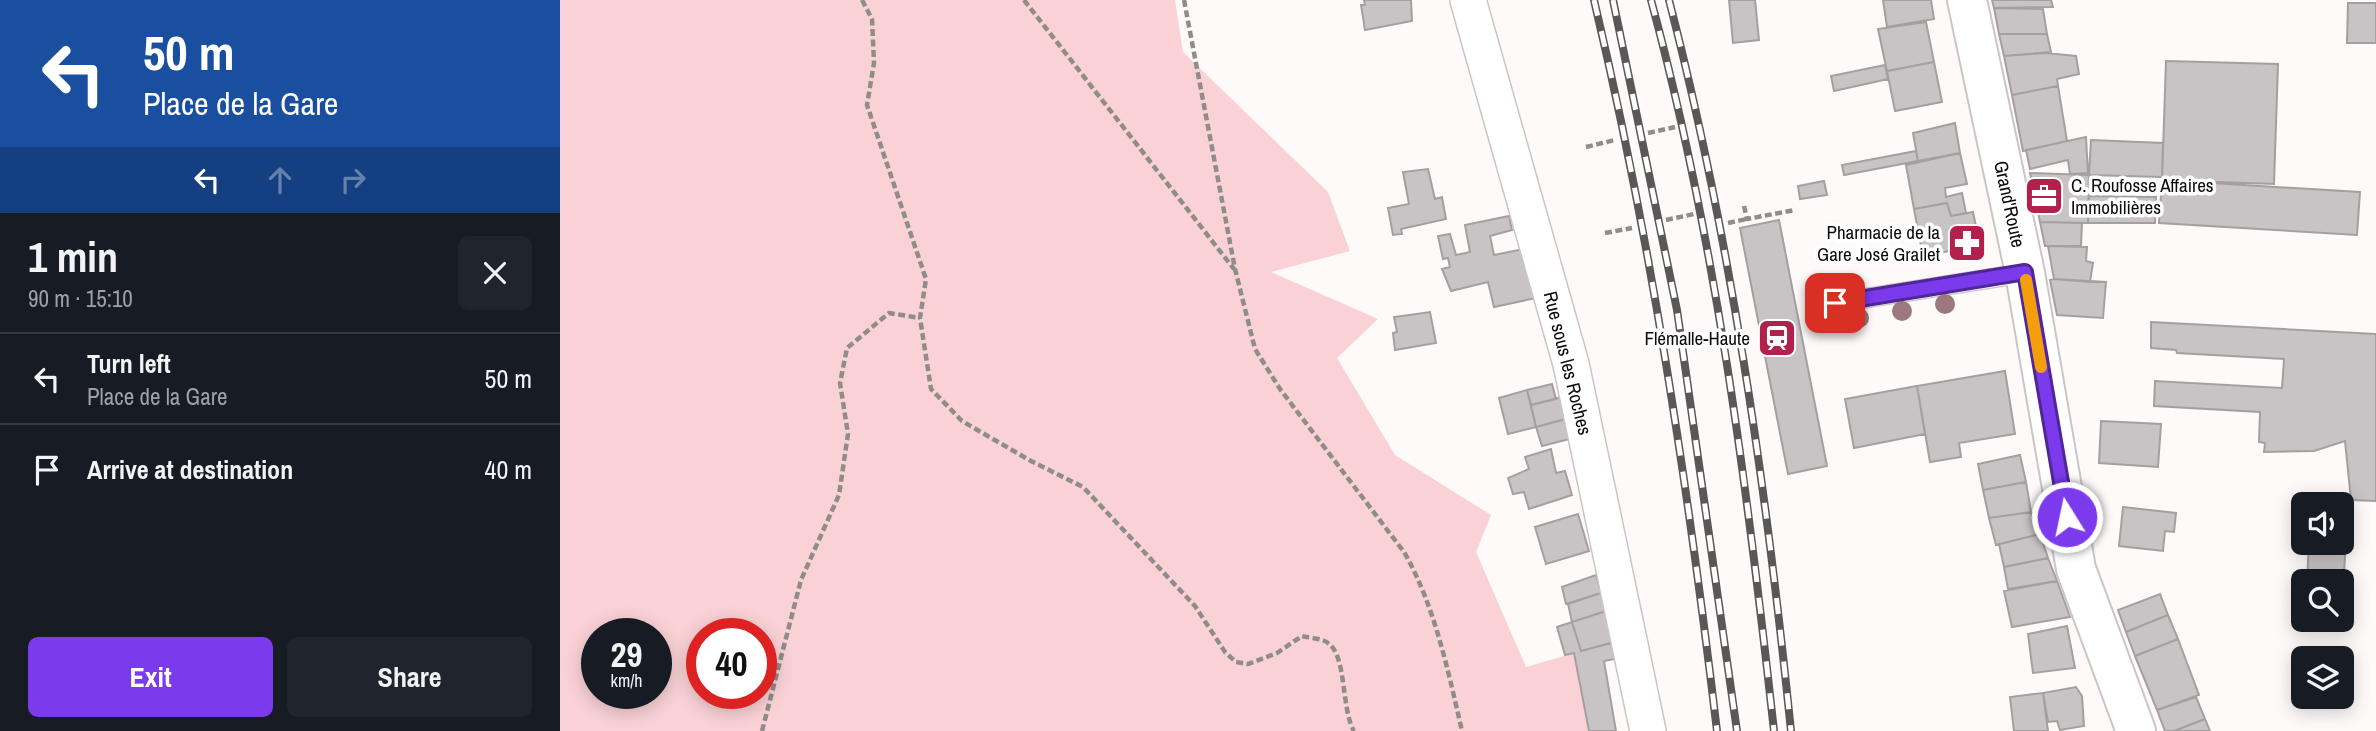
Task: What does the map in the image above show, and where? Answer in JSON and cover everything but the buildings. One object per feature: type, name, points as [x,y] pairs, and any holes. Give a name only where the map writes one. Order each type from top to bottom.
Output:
[{"type":"street","name":"Rue sous les Roches","points":[[1468,0],[1571,364],[1648,731]]},
{"type":"street","name":"Grand'Route","points":[[1967,0],[2025,272],[2076,569],[2136,731]]},
{"type":"lane","points":[[1835,303],[2025,272]]},
{"type":"path","points":[[862,0],[872,19],[874,63],[867,105],[926,279],[920,318],[931,389],[962,421],[1083,487],[1195,606],[1225,652],[1236,662],[1248,664],[1277,653],[1301,636],[1327,642],[1336,652],[1344,704],[1354,731]]},
{"type":"path","points":[[1024,0],[1235,269]]},
{"type":"path","points":[[1184,0],[1248,326],[1264,367],[1404,552],[1419,577],[1447,665],[1462,731]]},
{"type":"path","points":[[1648,133],[1675,127]]},
{"type":"path","points":[[1586,146],[1615,140]]},
{"type":"path","points":[[1744,206],[1747,219]]},
{"type":"path","points":[[1728,223],[1795,211]]},
{"type":"path","points":[[1665,220],[1694,214]]},
{"type":"path","points":[[1605,233],[1632,228]]},
{"type":"path","points":[[762,731],[801,580],[839,495],[848,435],[840,383],[847,348],[889,313],[920,318]]},
{"type":"shaded area","points":[[560,0],[1175,0],[1183,52],[1328,192],[1350,251],[1271,272],[1378,319],[1337,358],[1395,455],[1491,515],[1476,552],[1526,667],[1574,653],[1589,731],[560,731]]},
{"type":"railway","points":[[1594,0],[1633,181],[1666,364],[1694,547],[1717,731]]},
{"type":"railway","points":[[1613,0],[1677,310],[1737,731]]},
{"type":"railway","points":[[1651,0],[1694,181],[1727,363],[1753,547],[1774,731]]},
{"type":"railway","points":[[1669,0],[1711,181],[1744,363],[1770,546],[1791,731]]},
{"type":"slow traffic","points":[[2026,280],[2041,367]]},
{"type":"place","name":"C. Roufosse Affaires Immobilières","points":[[2044,196]]},
{"type":"place","name":"Pharmacie de la Gare José Grailet","points":[[1967,243]]},
{"type":"place","name":"Flémalle-Haute","points":[[1777,338]]},
{"type":"route","points":[[1835,303],[2025,272],[2067,517]]}]
